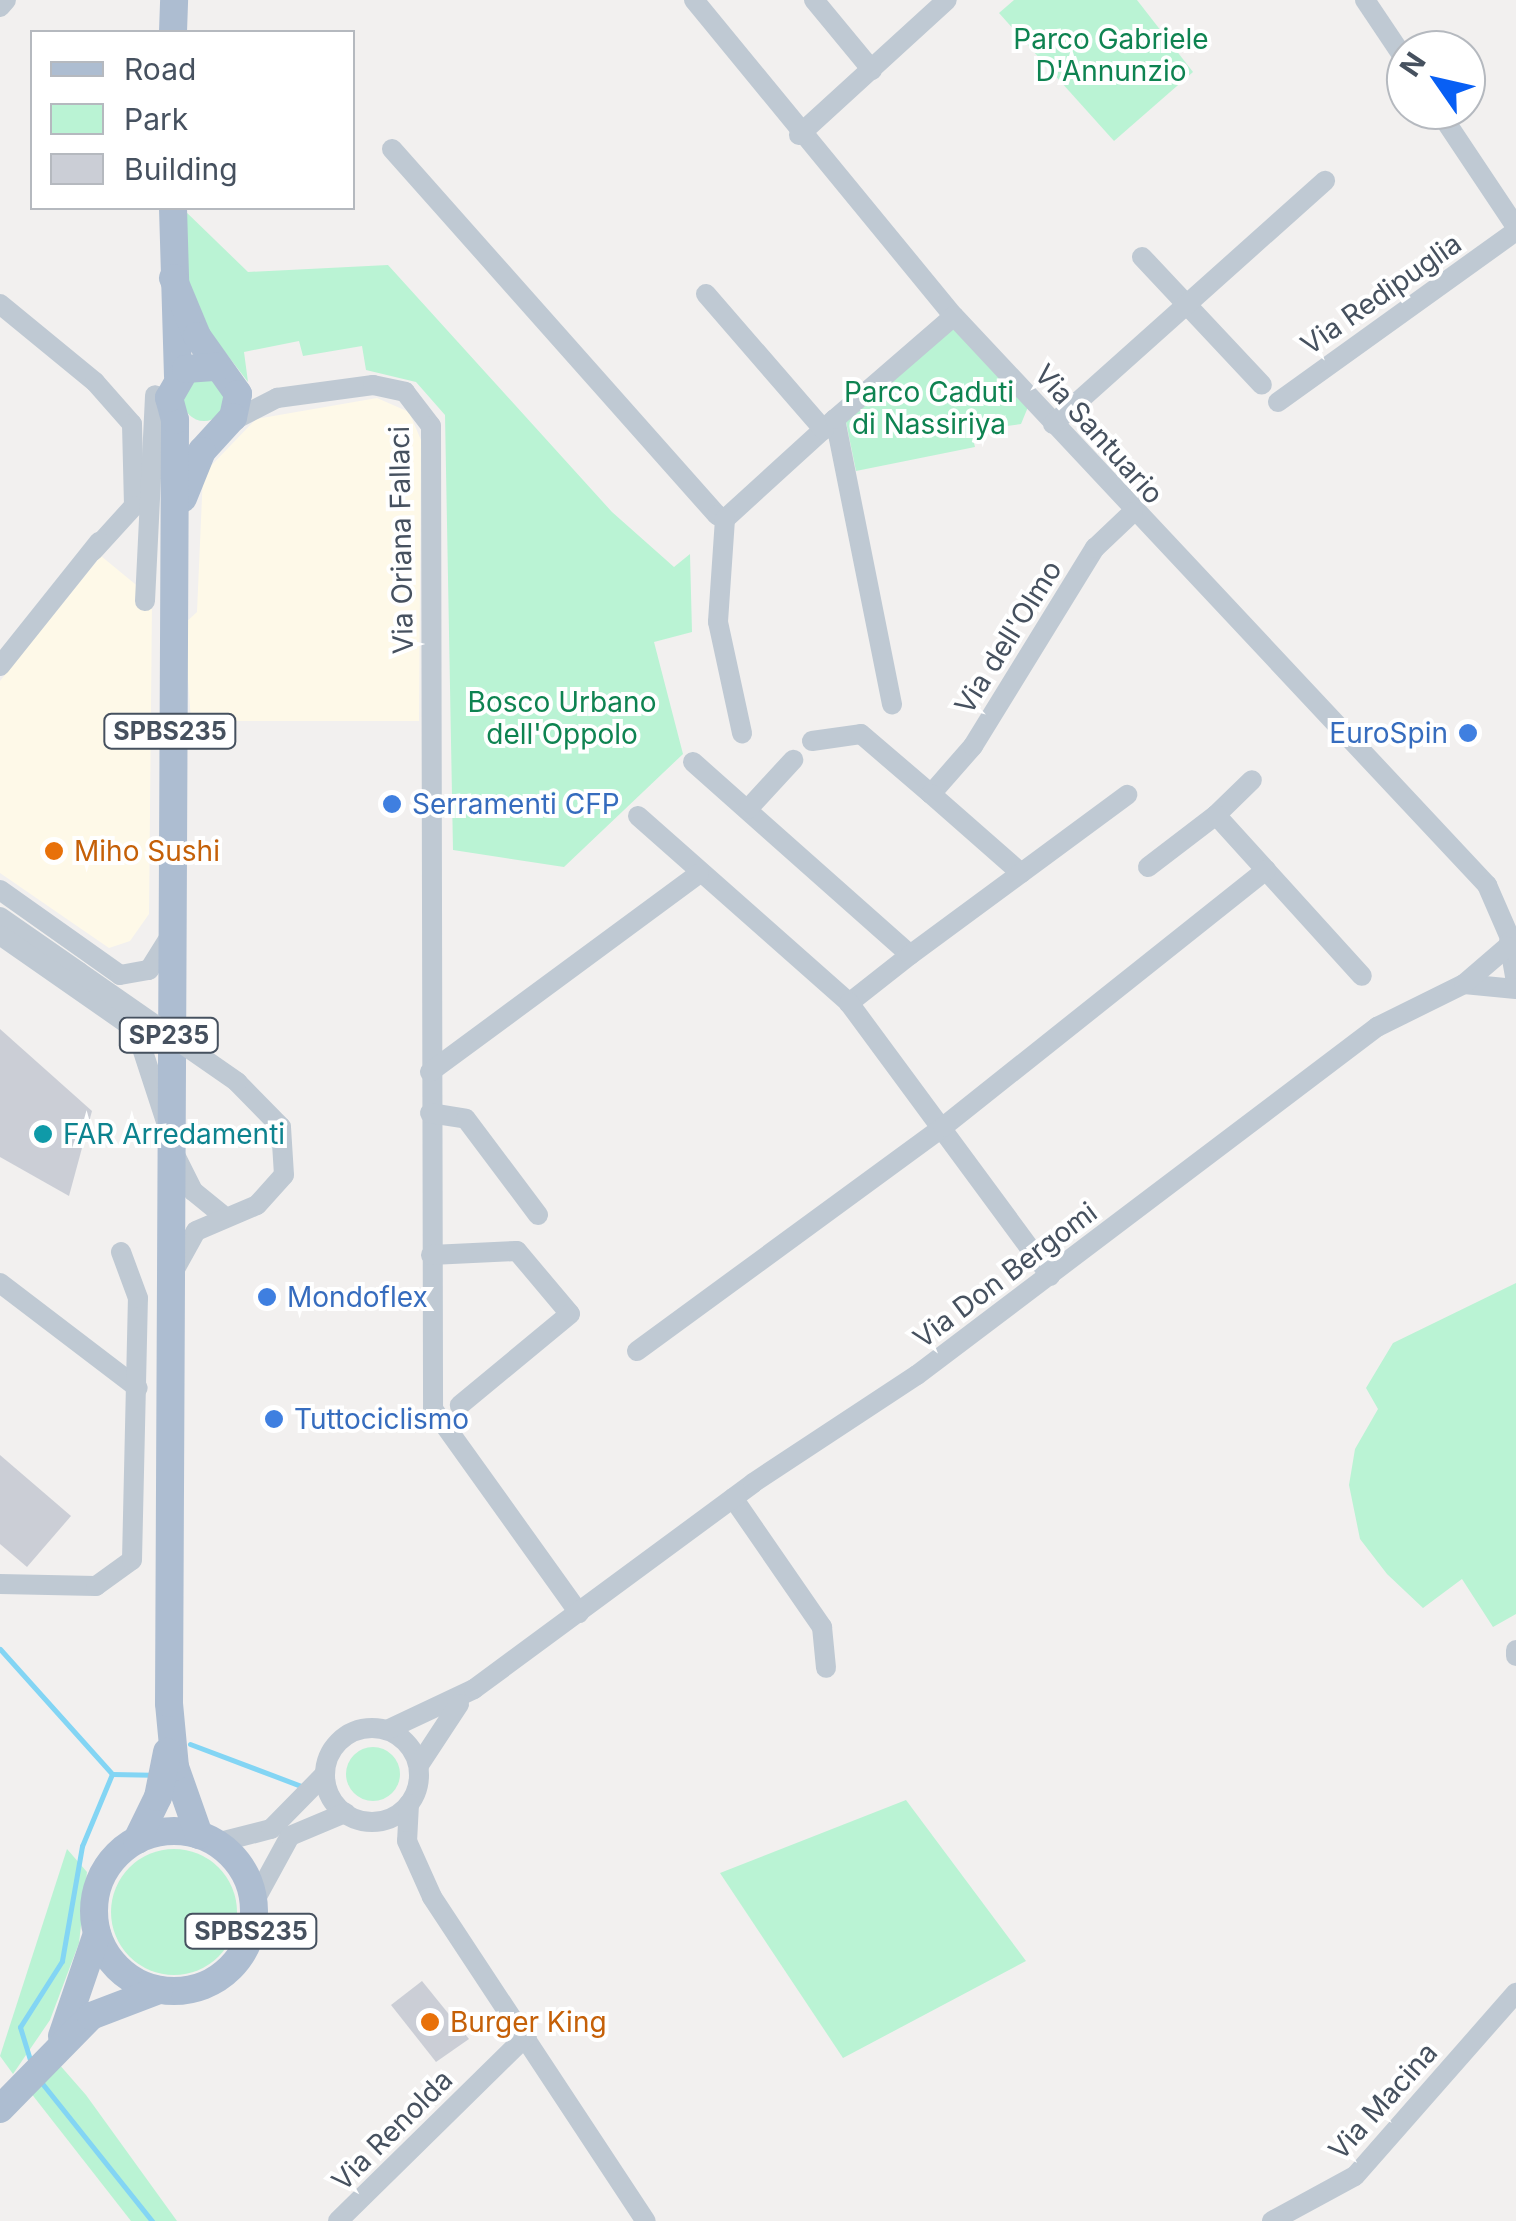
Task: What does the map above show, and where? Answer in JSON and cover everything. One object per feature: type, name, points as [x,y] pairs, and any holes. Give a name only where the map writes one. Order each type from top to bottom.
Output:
[{"type":"main road","points":[[174,0],[174,30]]},
{"type":"main road","points":[[173,210],[173,266],[178,376],[168,398],[175,420],[202,434],[224,427],[238,406],[173,266]]},
{"type":"main road","points":[[178,376],[196,365],[222,371]]},
{"type":"main road","name":"SPBS235","points":[[169,938],[175,420]]},
{"type":"main road","name":"SPBS235","points":[[174,524],[191,471],[224,427]]},
{"type":"main road","name":"SP235","points":[[169,938],[169,1137]]},
{"type":"main road","name":"SPBS235","points":[[54,2047],[97,1934],[101,1880],[137,1840],[163,1782],[170,1717],[169,1137]]},
{"type":"main road","name":"SPBS235","points":[[0,2108],[54,2047],[122,2000],[159,1990],[196,1988],[229,1970],[250,1939],[254,1902],[245,1874],[208,1839],[181,1792],[170,1717]]},
{"type":"main road","points":[[137,1840],[168,1831],[208,1839]]},
{"type":"main road","points":[[97,1934],[126,1976],[159,1990]]},
{"type":"street","points":[[0,7],[6,0]]},
{"type":"street","name":"Via Santuario","points":[[694,0],[799,135],[954,316],[1487,885],[1516,903]]},
{"type":"street","points":[[814,0],[872,70]]},
{"type":"street","points":[[799,135],[948,0]]},
{"type":"street","points":[[1365,0],[1386,31]]},
{"type":"street","name":"Via Redipuglia","points":[[1278,402],[1516,229],[1451,130]]},
{"type":"street","points":[[392,149],[725,519]]},
{"type":"street","points":[[1054,424],[1326,181]]},
{"type":"street","points":[[1142,258],[1262,385]]},
{"type":"street","points":[[144,601],[155,394],[165,370],[173,266]]},
{"type":"street","points":[[706,294],[830,425],[892,704]]},
{"type":"street","points":[[0,304],[119,405],[142,408],[155,394]]},
{"type":"street","points":[[742,733],[718,622],[725,519],[954,316]]},
{"type":"street","points":[[222,371],[277,398]]},
{"type":"street","name":"Via Oriana Fallaci","points":[[224,427],[277,398],[373,385],[405,392],[425,410],[432,707],[430,1072]]},
{"type":"street","points":[[0,666],[94,551],[124,504],[126,438],[119,405]]},
{"type":"street","name":"Via dell'Olmo","points":[[931,794],[973,746],[1095,548],[1134,512]]},
{"type":"street","points":[[812,741],[861,734],[1021,873]]},
{"type":"street","points":[[748,809],[794,760]]},
{"type":"street","points":[[693,762],[910,955]]},
{"type":"street","points":[[1148,866],[1216,815],[1252,780]]},
{"type":"street","points":[[849,1003],[1127,795]]},
{"type":"street","points":[[1216,815],[1362,976]]},
{"type":"street","points":[[638,816],[849,1003],[1050,1276]]},
{"type":"street","points":[[637,1352],[944,1127],[1266,870]]},
{"type":"street","points":[[579,1614],[436,1421],[430,1072],[699,874]]},
{"type":"street","name":"Via Santuario","points":[[1487,885],[1511,938],[1516,986]]},
{"type":"street","points":[[0,890],[120,974],[149,970],[169,938]]},
{"type":"street","points":[[0,917],[237,1082],[281,1127],[284,1174],[256,1205],[221,1214],[196,1231],[169,1291],[138,1298]]},
{"type":"street","points":[[0,936],[136,1030],[169,1137],[193,1191],[221,1214]]},
{"type":"street","name":"Via Don Bergomi","points":[[325,1774],[342,1738],[387,1730],[474,1689],[733,1498],[1050,1276],[1377,1027],[1464,984],[1511,938]]},
{"type":"street","points":[[1464,984],[1516,986]]},
{"type":"street","points":[[430,1113],[466,1120],[538,1216]]},
{"type":"street","points":[[431,1255],[517,1251],[570,1314],[460,1405]]},
{"type":"street","points":[[0,1584],[96,1586],[132,1560],[138,1298],[121,1252]]},
{"type":"street","points":[[0,1283],[138,1388]]},
{"type":"street","points":[[733,1498],[822,1628],[826,1668]]},
{"type":"street","name":"Via Don Bergomi","points":[[409,1804],[418,1765],[474,1689]]},
{"type":"street","points":[[387,1730],[418,1765]]},
{"type":"street","points":[[208,1839],[271,1829],[325,1774],[345,1814]]},
{"type":"street","points":[[376,1822],[409,1804]]},
{"type":"street","points":[[409,1804],[407,1842],[432,1897],[527,2035],[646,2221]]},
{"type":"street","points":[[254,1902],[290,1836],[345,1814],[376,1822],[407,1842]]},
{"type":"street","name":"Via Macina","points":[[1272,2221],[1355,2176],[1516,1993]]},
{"type":"street","name":"Via Renolda","points":[[338,2221],[527,2035]]},
{"type":"shaded area","points":[[377,398],[409,412],[421,440],[419,721],[191,721],[184,624],[197,612],[203,474],[256,419]]},
{"type":"shaded area","points":[[101,556],[152,598],[149,914],[130,941],[109,948],[0,873],[0,681]]},
{"type":"green space","name":"Parco Gabriele D'Annunzio","points":[[1014,0],[1137,0],[1193,72],[1114,141],[999,13]]},
{"type":"green space","name":"Bosco Urbano dell'Oppolo","points":[[182,210],[248,272],[388,265],[612,512],[674,567],[690,554],[692,632],[654,642],[683,754],[564,867],[453,850],[445,415],[416,382],[366,370],[362,346],[303,356],[299,341],[244,352],[248,382],[189,305]]},
{"type":"green space","name":"Parco Caduti di Nassiriya","points":[[953,326],[1028,407],[1021,424],[971,431],[975,447],[856,471],[845,417]]},
{"type":"green space","points":[[204,379],[219,385],[225,400],[219,415],[204,421],[189,415],[183,400],[189,385]]},
{"type":"green space","points":[[1516,1283],[1516,1614],[1493,1627],[1462,1579],[1423,1608],[1387,1574],[1360,1539],[1349,1485],[1355,1449],[1378,1409],[1366,1388],[1393,1343]]},
{"type":"green space","points":[[373,1747],[392,1755],[400,1774],[392,1793],[373,1801],[354,1793],[346,1774],[354,1755]]},
{"type":"green space","points":[[906,1800],[1026,1961],[843,2058],[720,1873]]},
{"type":"green space","points":[[67,1849],[87,1872],[79,1943],[50,2020],[13,2074],[0,2056]]},
{"type":"green space","points":[[174,1849],[198,1854],[218,1868],[232,1888],[237,1912],[232,1936],[218,1956],[198,1970],[174,1975],[150,1970],[130,1956],[116,1936],[111,1912],[116,1888],[130,1868],[150,1854]]},
{"type":"green space","points":[[58,2063],[86,2095],[177,2221],[131,2221],[34,2097],[30,2091]]},
{"type":"building","name":"FAR Arredamenti","points":[[0,1029],[92,1111],[69,1196],[0,1157]]},
{"type":"building","points":[[0,1455],[71,1516],[27,1567],[0,1544]]},
{"type":"building","name":"Burger King","points":[[422,1981],[469,2039],[436,2062],[391,2005]]},
{"type":"waterway","points":[[0,1649],[112,1774],[82,1846],[62,1961],[20,2027],[31,2064]]},
{"type":"waterway","points":[[190,1744],[301,1786]]},
{"type":"waterway","points":[[112,1774],[151,1775]]},
{"type":"waterway","points":[[41,2082],[152,2221]]},
{"type":"place","name":"EuroSpin","points":[[1468,733]]},
{"type":"place","name":"Serramenti CFP","points":[[392,804]]},
{"type":"place","name":"Miho Sushi","points":[[54,851]]},
{"type":"place","name":"FAR Arredamenti","points":[[43,1134]]},
{"type":"place","name":"Mondoflex","points":[[267,1297]]},
{"type":"place","name":"Tuttociclismo","points":[[274,1419]]},
{"type":"place","name":"Burger King","points":[[430,2022]]}]
